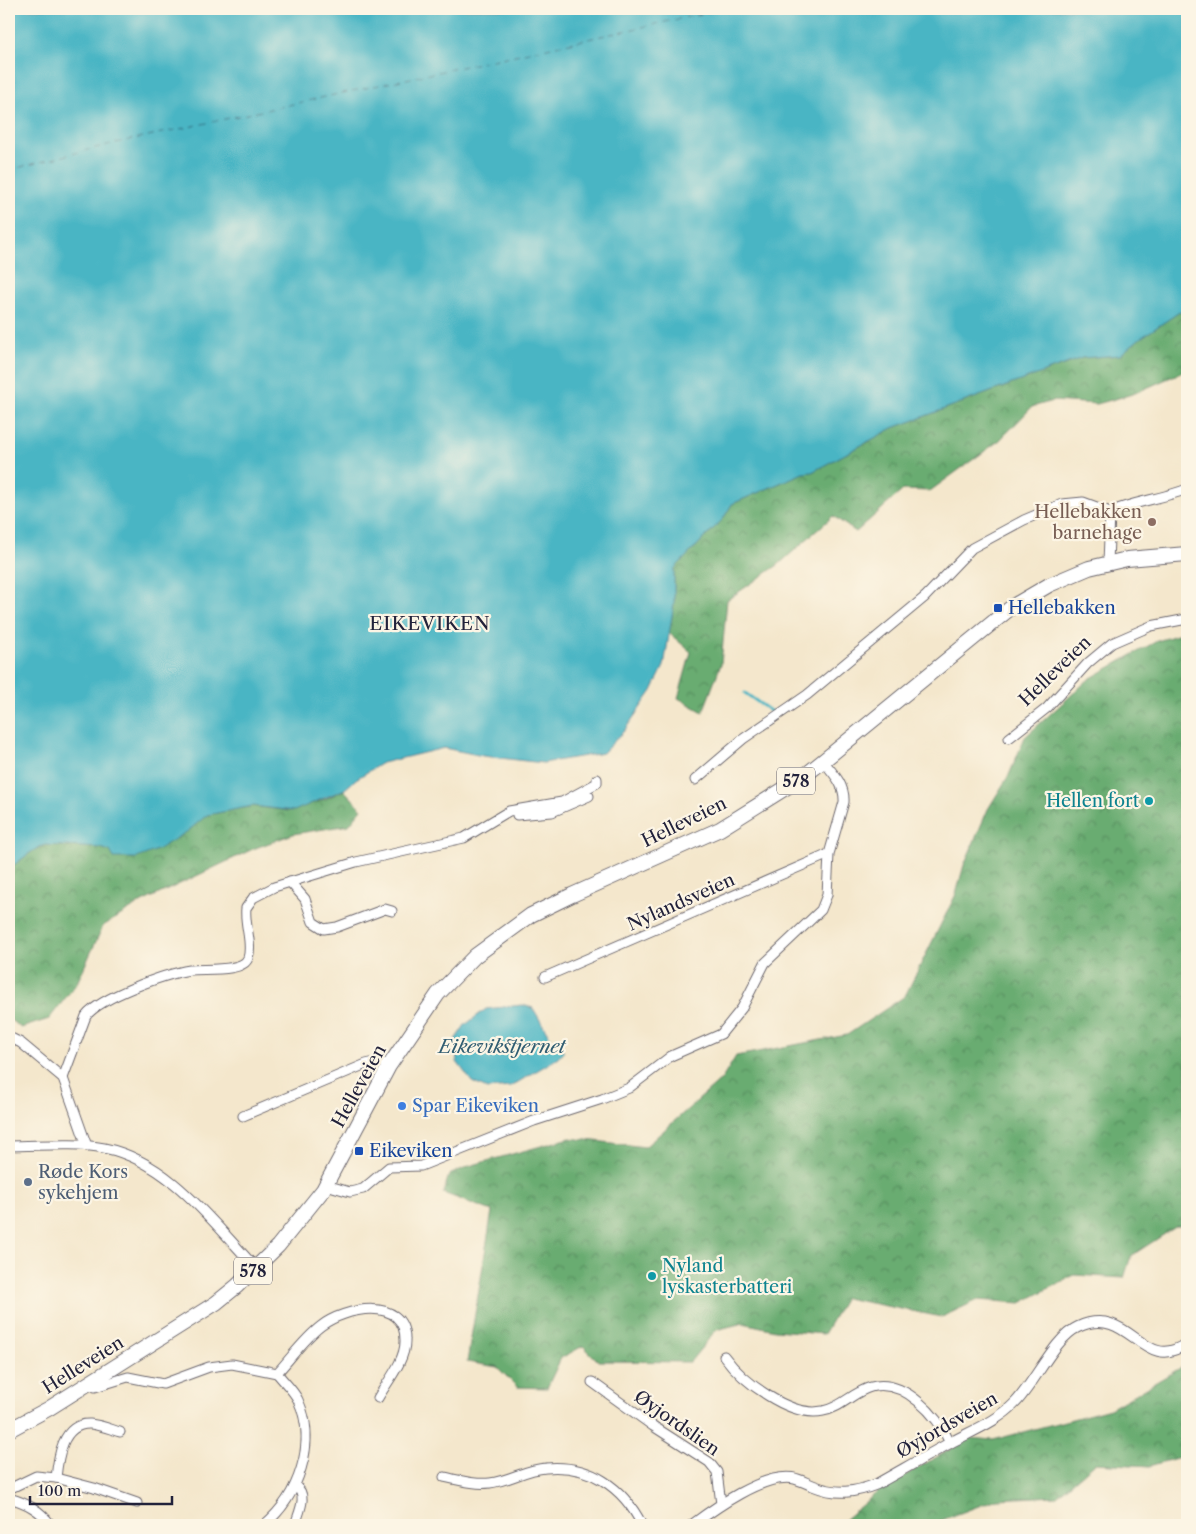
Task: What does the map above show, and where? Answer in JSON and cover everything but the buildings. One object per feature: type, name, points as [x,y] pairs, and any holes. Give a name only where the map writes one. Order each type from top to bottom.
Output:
[{"type":"main road","name":"Helleveien","points":[[9,1430],[90,1383],[216,1303],[256,1268],[297,1223],[326,1185],[389,1066],[438,994],[475,956],[494,940],[531,916],[572,895],[720,829],[804,777],[1013,606],[1049,585],[1089,568],[1108,563],[1126,559],[1187,554]]},
{"type":"street","points":[[695,780],[742,739],[802,700],[925,597],[972,548],[1024,520],[1062,504],[1083,502],[1110,512],[1126,505],[1168,496],[1187,489]]},
{"type":"street","points":[[1108,563],[1107,545],[1110,512]]},
{"type":"street","name":"Helleveien","points":[[1009,738],[1047,708],[1088,663],[1112,642],[1151,626],[1187,619]]},
{"type":"street","points":[[326,1185],[343,1191],[356,1191],[368,1187],[389,1168],[421,1166],[534,1121],[617,1093],[642,1079],[671,1056],[721,1034],[742,1008],[766,963],[821,910],[827,895],[829,854],[844,802],[844,794],[840,783],[823,761]]},
{"type":"street","points":[[63,1078],[82,1026],[92,1008],[134,988],[189,970],[243,965],[248,958],[245,914],[249,903],[265,891],[356,862],[464,838],[509,811],[562,802],[597,783],[597,779]]},
{"type":"street","points":[[509,811],[514,815],[552,812],[588,796]]},
{"type":"street","name":"Nylandsveien","points":[[546,977],[829,854]]},
{"type":"street","points":[[290,882],[305,899],[313,922],[324,930],[385,909],[392,911]]},
{"type":"street","points":[[9,1037],[21,1043],[63,1078],[86,1146]]},
{"type":"street","points":[[243,1116],[366,1064],[379,1061],[389,1066]]},
{"type":"street","points":[[9,1146],[86,1146],[128,1154],[150,1165],[178,1187],[256,1268]]},
{"type":"street","points":[[277,1373],[322,1325],[348,1313],[370,1309],[388,1311],[403,1326],[406,1342],[401,1357],[378,1398]]},
{"type":"street","name":"Øyjordsveien","points":[[692,1525],[721,1504],[769,1481],[782,1478],[792,1478],[840,1493],[865,1489],[992,1420],[1015,1404],[1054,1349],[1076,1328],[1093,1322],[1112,1323],[1148,1348],[1164,1352],[1171,1352],[1187,1343]]},
{"type":"street","points":[[724,1356],[734,1370],[797,1411],[823,1412],[871,1387],[888,1387],[911,1396],[926,1408],[950,1443]]},
{"type":"street","points":[[90,1383],[95,1387],[101,1387],[115,1380],[128,1378],[163,1384],[209,1367],[232,1364],[277,1373],[297,1398],[305,1417],[306,1439],[304,1460],[295,1486],[272,1519],[264,1525]]},
{"type":"street","name":"Øyjordslien","points":[[592,1382],[653,1426],[709,1462],[717,1472],[721,1504]]},
{"type":"street","points":[[56,1478],[64,1439],[71,1431],[87,1424],[120,1432]]},
{"type":"street","points":[[444,1477],[478,1484],[491,1483],[545,1468],[582,1472],[602,1480],[618,1490],[633,1508],[642,1525]]},
{"type":"street","points":[[9,1489],[36,1476],[56,1478],[137,1503]]},
{"type":"street","points":[[295,1486],[300,1489],[302,1494],[296,1522],[298,1525]]},
{"type":"street","points":[[9,1498],[30,1506],[42,1514],[51,1525]]},
{"type":"green space","points":[[1187,307],[1187,370],[1133,394],[1097,404],[1053,401],[1032,407],[1000,440],[930,491],[903,490],[856,532],[833,516],[778,565],[727,600],[721,664],[703,712],[678,698],[691,652],[669,633],[674,604],[674,569],[723,519],[732,504],[803,473],[812,472],[893,428],[1082,358],[1120,355],[1139,339]]},
{"type":"green space","points":[[1187,632],[1187,1226],[1177,1226],[1131,1256],[1124,1278],[1074,1275],[1021,1303],[978,1300],[942,1317],[845,1298],[824,1334],[775,1330],[743,1323],[716,1330],[690,1362],[598,1361],[583,1346],[561,1358],[547,1388],[517,1387],[497,1367],[467,1362],[492,1211],[443,1193],[449,1175],[469,1166],[570,1138],[645,1147],[722,1079],[736,1056],[847,1035],[905,996],[956,894],[964,865],[988,809],[1009,775],[1025,737],[1089,679],[1157,641]]},
{"type":"green space","points":[[344,790],[362,809],[349,825],[293,834],[253,849],[142,902],[103,926],[77,983],[49,1019],[21,1028],[9,1019],[9,868],[31,852],[45,845],[101,848],[110,851],[188,831],[206,815],[253,806],[289,811],[325,799]]},
{"type":"green space","points":[[1187,1364],[1187,1455],[1149,1466],[1095,1463],[1057,1496],[997,1499],[929,1525],[838,1525],[881,1489],[970,1438],[993,1440],[1110,1409]]},
{"type":"water","points":[[9,9],[1187,9],[1187,307],[1139,339],[1120,355],[1082,358],[893,428],[812,472],[803,473],[732,504],[723,519],[674,569],[674,604],[664,666],[652,691],[624,731],[603,753],[543,763],[483,756],[444,748],[382,763],[356,779],[345,789],[294,811],[253,806],[207,815],[188,831],[157,850],[137,858],[114,858],[110,851],[101,848],[45,845],[9,868]]},
{"type":"water","name":"Eikevikstjernet","points":[[522,1005],[533,1008],[551,1039],[564,1051],[558,1058],[510,1087],[487,1089],[472,1082],[457,1062],[455,1040],[465,1025],[486,1009]]},
{"type":"waterway","points":[[745,693],[773,713]]},
{"type":"ferry route","points":[[9,170],[107,145],[724,9]]},
{"type":"place","name":"Hellebakken barnehage","points":[[1152,522]]},
{"type":"place","name":"Hellebakken","points":[[998,608]]},
{"type":"place","name":"Hellen fort","points":[[1149,801]]},
{"type":"place","name":"Spar Eikeviken","points":[[402,1106]]},
{"type":"place","name":"Eikeviken","points":[[359,1151]]},
{"type":"place","name":"Røde Kors sykehjem","points":[[28,1182]]},
{"type":"place","name":"Nyland lyskasterbatteri","points":[[652,1276]]},
{"type":"district","name":"EIKEVIKEN","points":[[430,623]]}]
